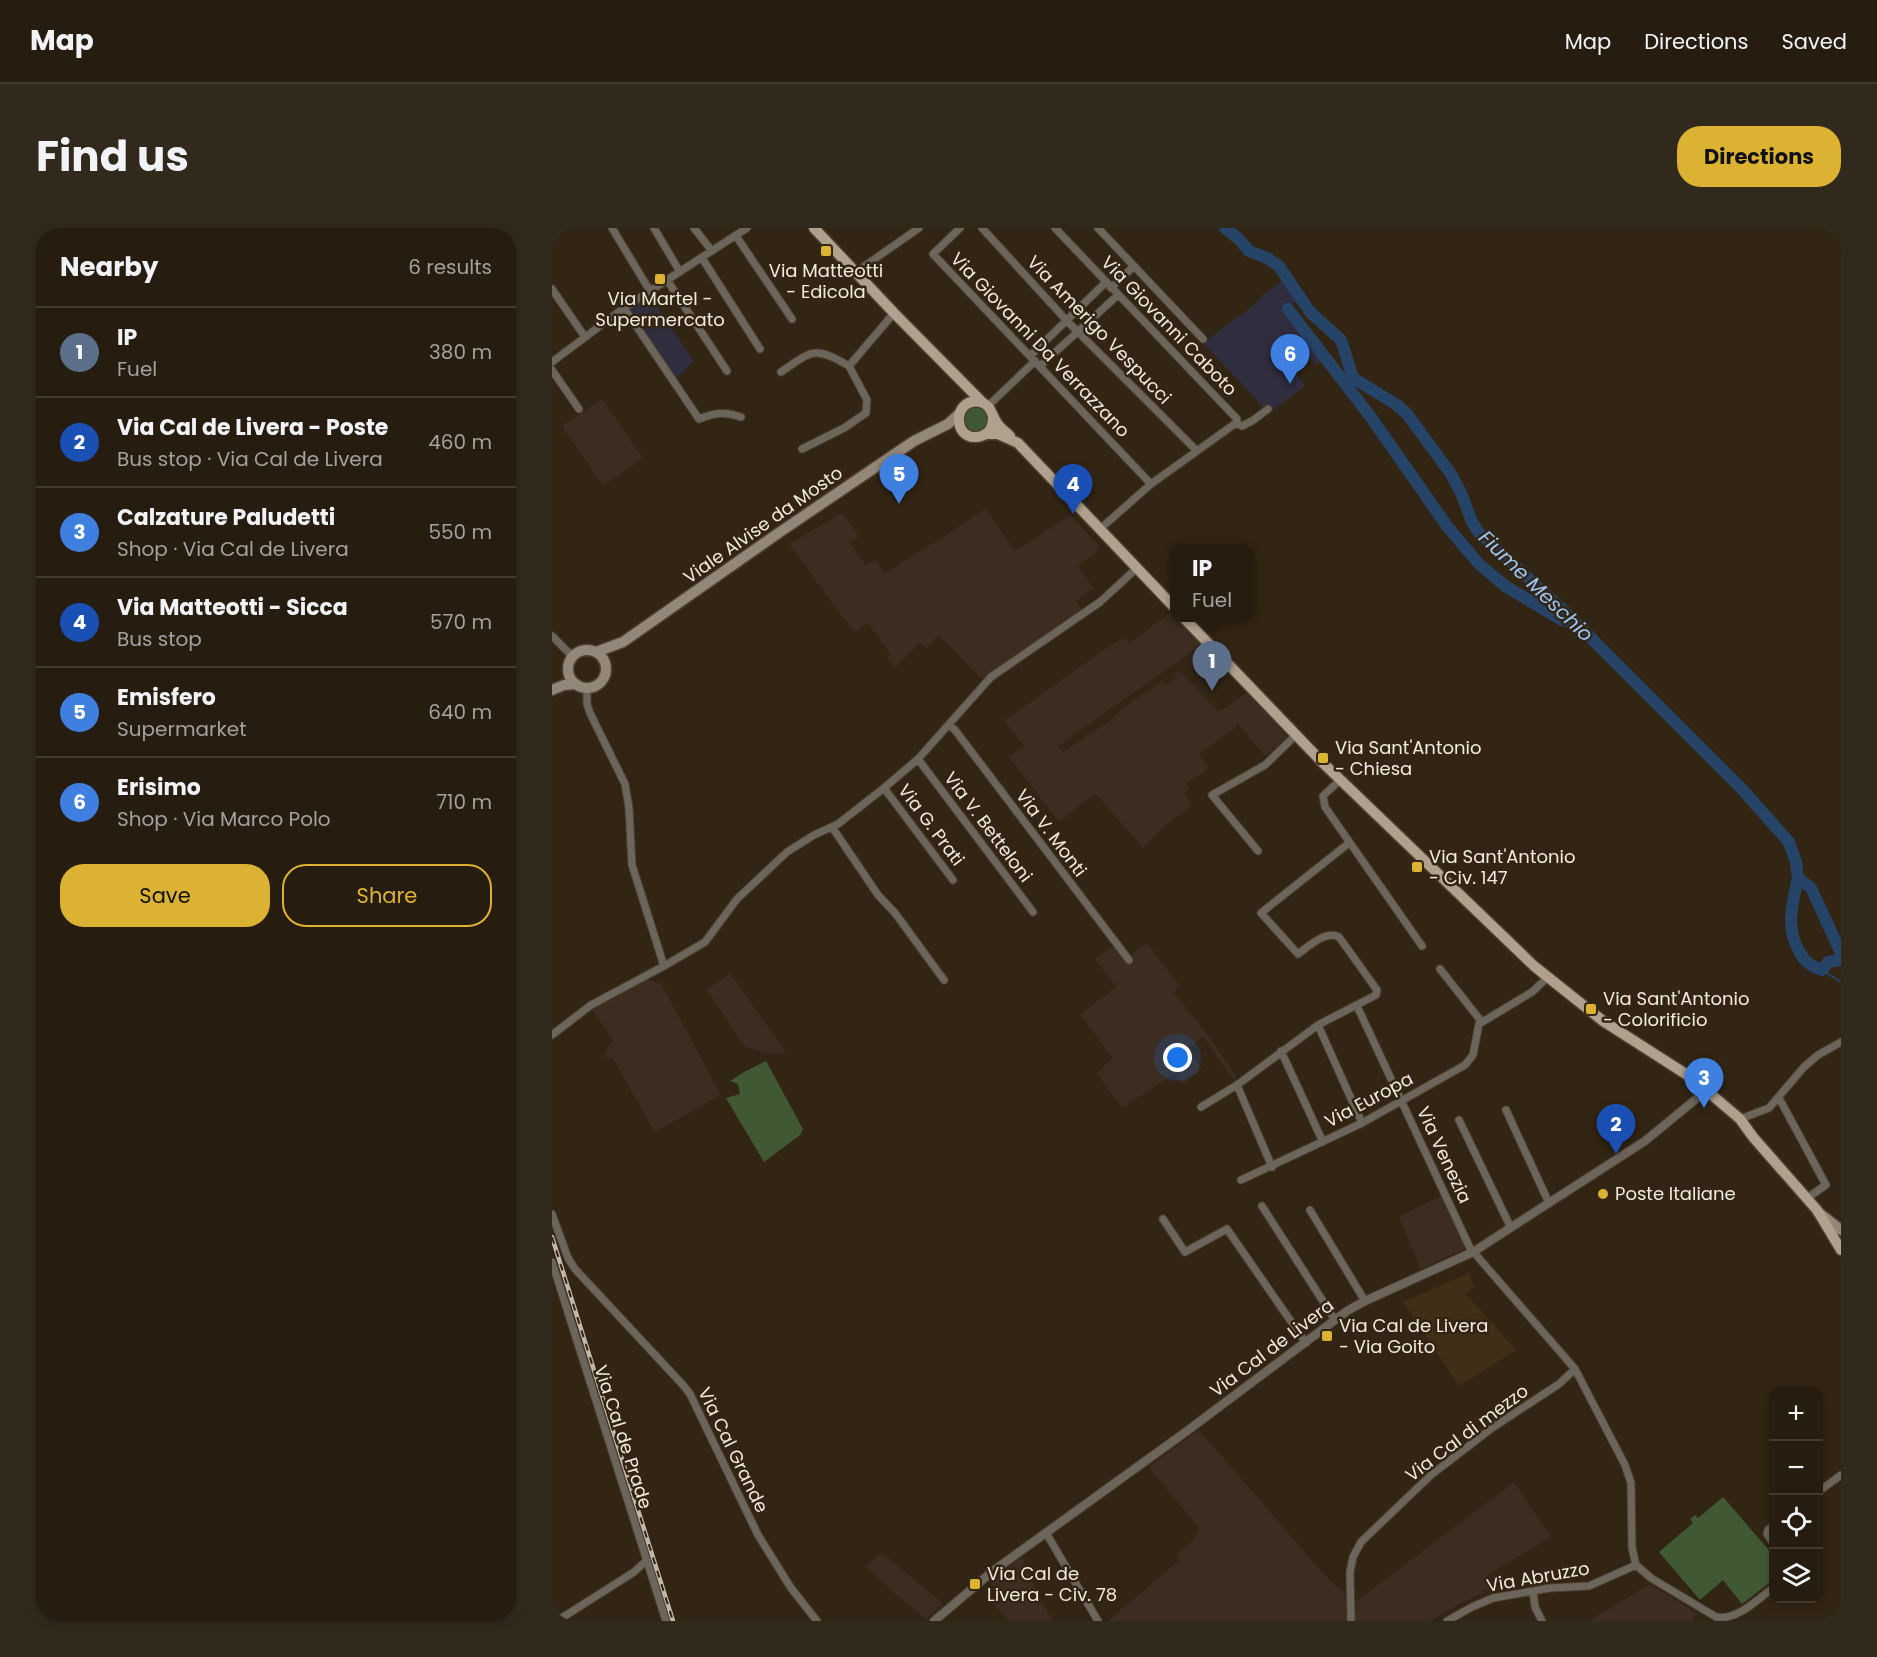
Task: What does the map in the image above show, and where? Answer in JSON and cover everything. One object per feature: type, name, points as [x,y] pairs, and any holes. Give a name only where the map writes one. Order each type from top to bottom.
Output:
[{"type":"main road","points":[[813,228],[894,313],[986,404],[997,424],[1016,441],[1170,603]]},
{"type":"main road","points":[[956,376],[962,394],[958,423],[963,432],[972,436],[998,434],[1016,441]]},
{"type":"main road","points":[[961,411],[972,402],[986,404]]},
{"type":"main road","name":"Viale Alvise da Mosto","points":[[605,665],[623,642],[780,532],[923,437],[948,424],[961,411]]},
{"type":"main road","points":[[985,434],[991,428],[993,417]]},
{"type":"main road","name":"Viale Alvise da Mosto","points":[[923,437],[950,430],[963,432]]},
{"type":"main road","points":[[1188,622],[1340,780],[1547,978],[1604,1022],[1679,1068],[1740,1119],[1756,1141],[1808,1198],[1841,1250]]},
{"type":"main road","name":"Viale Alvise da Mosto","points":[[596,652],[623,642]]},
{"type":"main road","points":[[583,650],[596,652],[601,656],[605,665],[605,674],[598,684],[564,685],[554,689],[569,672],[569,662],[573,657],[583,650]]},
{"type":"main road","points":[[569,672],[582,686]]},
{"type":"main road","points":[[1817,1210],[1841,1230]]},
{"type":"street","points":[[612,228],[651,291]]},
{"type":"street","points":[[654,228],[680,272]]},
{"type":"street","points":[[694,228],[712,251]]},
{"type":"street","points":[[552,362],[624,308],[747,228]]},
{"type":"street","points":[[856,272],[919,228]]},
{"type":"street","name":"Via Giovanni Da Verrazzano","points":[[960,228],[933,255],[1151,484]]},
{"type":"street","name":"Via Amerigo Vespucci","points":[[982,228],[1067,321],[1197,451]]},
{"type":"street","name":"Via Giovanni Caboto","points":[[1055,228],[1237,421]]},
{"type":"street","points":[[1098,228],[1203,339]]},
{"type":"street","points":[[736,236],[792,319]]},
{"type":"street","points":[[702,258],[760,349]]},
{"type":"street","points":[[1035,361],[1067,321],[1108,285],[1134,266]]},
{"type":"street","points":[[667,280],[727,371]]},
{"type":"street","points":[[552,289],[585,337]]},
{"type":"street","points":[[986,404],[1035,361],[1078,331],[1118,295]]},
{"type":"street","points":[[624,308],[699,419],[721,412],[741,417]]},
{"type":"street","points":[[849,366],[894,313]]},
{"type":"street","points":[[781,372],[806,355],[814,352],[828,354],[849,366],[867,400],[866,413],[844,428],[802,449]]},
{"type":"street","points":[[552,370],[579,409]]},
{"type":"street","points":[[1100,529],[1151,484],[1237,421],[1242,426],[1268,409]]},
{"type":"street","points":[[552,1035],[591,1005],[705,942],[737,899],[792,848],[846,819],[918,759],[995,674],[1100,602],[1137,568]]},
{"type":"street","points":[[552,636],[573,657]]},
{"type":"street","points":[[582,686],[590,712],[618,767],[627,792],[632,865],[664,966]]},
{"type":"street","name":"Via V. Monti","points":[[949,725],[1129,960]]},
{"type":"street","points":[[1258,850],[1212,795],[1265,765],[1296,735]]},
{"type":"street","name":"Via V. Betteloni","points":[[918,759],[1033,912]]},
{"type":"street","points":[[1340,780],[1325,794],[1323,803],[1422,946]]},
{"type":"street","name":"Via G. Prati","points":[[884,788],[953,880]]},
{"type":"street","points":[[832,827],[878,895],[895,913],[944,980]]},
{"type":"street","points":[[1201,1107],[1237,1084],[1318,1025],[1376,995],[1377,990],[1336,935],[1327,935],[1298,954],[1261,913],[1349,843]]},
{"type":"street","points":[[1440,969],[1481,1021],[1532,992],[1547,978]]},
{"type":"street","name":"Via Venezia","points":[[1357,1006],[1473,1252],[1575,1369],[1625,1465],[1630,1483],[1632,1548],[1636,1565]]},
{"type":"street","name":"Via Europa","points":[[1241,1180],[1362,1123],[1469,1062],[1473,1055],[1477,1027],[1481,1021]]},
{"type":"street","points":[[1318,1025],[1362,1123]]},
{"type":"street","points":[[1740,1119],[1769,1108],[1804,1067],[1818,1055],[1841,1042]]},
{"type":"street","points":[[1281,1051],[1323,1142]]},
{"type":"street","points":[[1237,1084],[1272,1167]]},
{"type":"street","name":"Via Cal de Livera","points":[[934,1621],[980,1581],[1335,1320],[1365,1301],[1473,1252],[1652,1136],[1707,1090]]},
{"type":"street","points":[[1779,1098],[1826,1185],[1808,1198]]},
{"type":"street","points":[[1506,1110],[1549,1203]]},
{"type":"street","points":[[1459,1120],[1511,1228]]},
{"type":"street","points":[[1262,1206],[1335,1320]]},
{"type":"street","points":[[1310,1210],[1365,1301]]},
{"type":"street","name":"Via Cal Grande","points":[[552,1214],[565,1251],[575,1269],[690,1394],[758,1535],[791,1588],[817,1621]]},
{"type":"street","points":[[1162,1219],[1185,1252],[1227,1229],[1306,1342]]},
{"type":"street","name":"Via Cal de Prade","points":[[552,1262],[666,1621]]},
{"type":"street","name":"Via Cal di mezzo","points":[[1351,1621],[1350,1572],[1353,1557],[1361,1542],[1431,1475],[1492,1428],[1559,1384],[1575,1369]]},
{"type":"street","points":[[1823,1488],[1841,1475]]},
{"type":"street","points":[[1046,1533],[1098,1621]]},
{"type":"street","points":[[557,1621],[634,1572],[647,1560]]},
{"type":"street","points":[[1636,1565],[1651,1578],[1722,1619],[1733,1617],[1769,1590]]},
{"type":"street","name":"Via Abruzzo","points":[[1447,1621],[1486,1601],[1553,1587],[1589,1586],[1636,1565]]},
{"type":"street","points":[[1533,1591],[1535,1606],[1542,1621]]},
{"type":"shaded area","points":[[1284,279],[1297,301],[1284,310],[1323,360],[1316,366],[1293,336],[1281,345],[1290,358],[1286,361],[1305,386],[1269,413],[1203,343]]},
{"type":"shaded area","points":[[649,294],[694,362],[674,379],[630,313],[630,307]]},
{"type":"shaded area","points":[[602,399],[643,458],[603,486],[562,426]]},
{"type":"shaded area","points":[[986,509],[1013,549],[1017,550],[1070,515],[1100,547],[1096,553],[1078,565],[1093,588],[1076,601],[1083,611],[982,679],[939,635],[926,649],[920,642],[895,667],[887,657],[890,653],[868,623],[854,632],[789,544],[842,513],[859,536],[850,543],[865,565],[875,560],[885,574]]},
{"type":"shaded area","points":[[1170,613],[1170,622],[1180,622],[1201,645],[1058,746],[1063,752],[1110,721],[1123,708],[1162,681],[1165,685],[1177,677],[1174,673],[1179,670],[1219,712],[1247,693],[1291,740],[1279,752],[1274,747],[1265,756],[1238,724],[1235,725],[1236,727],[1199,754],[1209,768],[1186,784],[1189,788],[1184,793],[1192,806],[1170,821],[1143,848],[1095,793],[1059,822],[1009,757],[1024,746],[1004,721],[1109,646],[1124,638],[1129,644]]},
{"type":"shaded area","points":[[1147,943],[1180,986],[1173,992],[1207,1034],[1237,1077],[1234,1080],[1203,1037],[1188,1049],[1202,1069],[1183,1084],[1174,1074],[1122,1108],[1097,1074],[1113,1058],[1080,1015],[1116,987],[1095,959],[1115,944],[1126,959]]},
{"type":"shaded area","points":[[730,973],[786,1053],[773,1054],[746,1047],[742,1043],[707,990]]},
{"type":"shaded area","points":[[646,979],[660,982],[721,1095],[655,1132],[612,1057],[608,1059],[604,1053],[608,1051],[606,1048],[614,1042],[591,1008]]},
{"type":"shaded area","points":[[1443,1195],[1465,1241],[1464,1249],[1421,1269],[1399,1217]]},
{"type":"shaded area","points":[[1469,1273],[1474,1286],[1466,1294],[1516,1350],[1459,1386],[1403,1302]]},
{"type":"shaded area","points":[[1199,1430],[1329,1580],[1348,1595],[1349,1621],[1108,1621],[1180,1560],[1177,1554],[1193,1540],[1199,1528],[1149,1467]]},
{"type":"shaded area","points":[[1514,1482],[1551,1537],[1488,1575],[1495,1587],[1482,1591],[1430,1621],[1354,1621],[1353,1604]]},
{"type":"shaded area","points":[[881,1552],[943,1604],[926,1619],[894,1593],[866,1566]]},
{"type":"shaded area","points":[[1021,1557],[1053,1621],[1008,1621],[993,1603],[1001,1596],[989,1581]]},
{"type":"shaded area","points":[[1650,1584],[1698,1614],[1693,1618],[1694,1621],[1589,1621]]},
{"type":"green space","points":[[977,405],[988,412],[988,425],[976,432],[964,426],[965,409]]},
{"type":"green space","points":[[766,1061],[803,1129],[800,1135],[764,1162],[726,1098],[740,1094],[738,1084],[730,1081]]},
{"type":"green space","points":[[1723,1497],[1769,1550],[1769,1583],[1742,1604],[1723,1580],[1700,1600],[1659,1552],[1693,1523],[1690,1519],[1695,1515],[1698,1518]]},
{"type":"waterway","name":"Fiume Meschio","points":[[1225,228],[1249,251],[1279,266],[1310,312],[1341,340],[1353,378],[1397,405],[1407,414],[1451,474],[1479,533],[1564,611],[1742,789],[1789,842],[1796,862],[1798,878],[1811,888],[1841,953]]},
{"type":"waterway","points":[[1288,309],[1370,416],[1447,526],[1479,564],[1505,586],[1562,620],[1574,623]]},
{"type":"waterway","points":[[1798,878],[1791,916],[1795,944],[1809,964],[1822,970],[1828,962],[1841,960]]},
{"type":"waterway","points":[[1822,970],[1841,982]]},
{"type":"railway","points":[[552,1237],[673,1621]]},
{"type":"place","name":"Via Matteotti - Edicola","points":[[826,251]]},
{"type":"place","name":"Via Martel - Supermercato","points":[[660,279]]},
{"type":"place","name":"Erisimo","points":[[1290,384]]},
{"type":"place","name":"Emisfero","points":[[899,504]]},
{"type":"place","name":"Via Matteotti - Sicca","points":[[1073,514]]},
{"type":"place","name":"IP","points":[[1212,691]]},
{"type":"place","name":"Via Sant'Antonio - Chiesa","points":[[1323,758]]},
{"type":"place","name":"Via Sant'Antonio - Civ. 147","points":[[1417,867]]},
{"type":"place","name":"Via Sant'Antonio - Colorificio","points":[[1591,1009]]},
{"type":"place","name":"Calzature Paludetti","points":[[1704,1108]]},
{"type":"place","name":"Via Cal de Livera - Poste","points":[[1616,1154]]},
{"type":"place","name":"Poste Italiane","points":[[1603,1194]]},
{"type":"place","name":"Via Cal de Livera - Via Goito","points":[[1327,1336]]},
{"type":"place","name":"Via Cal de Livera - Civ. 78","points":[[975,1584]]}]
